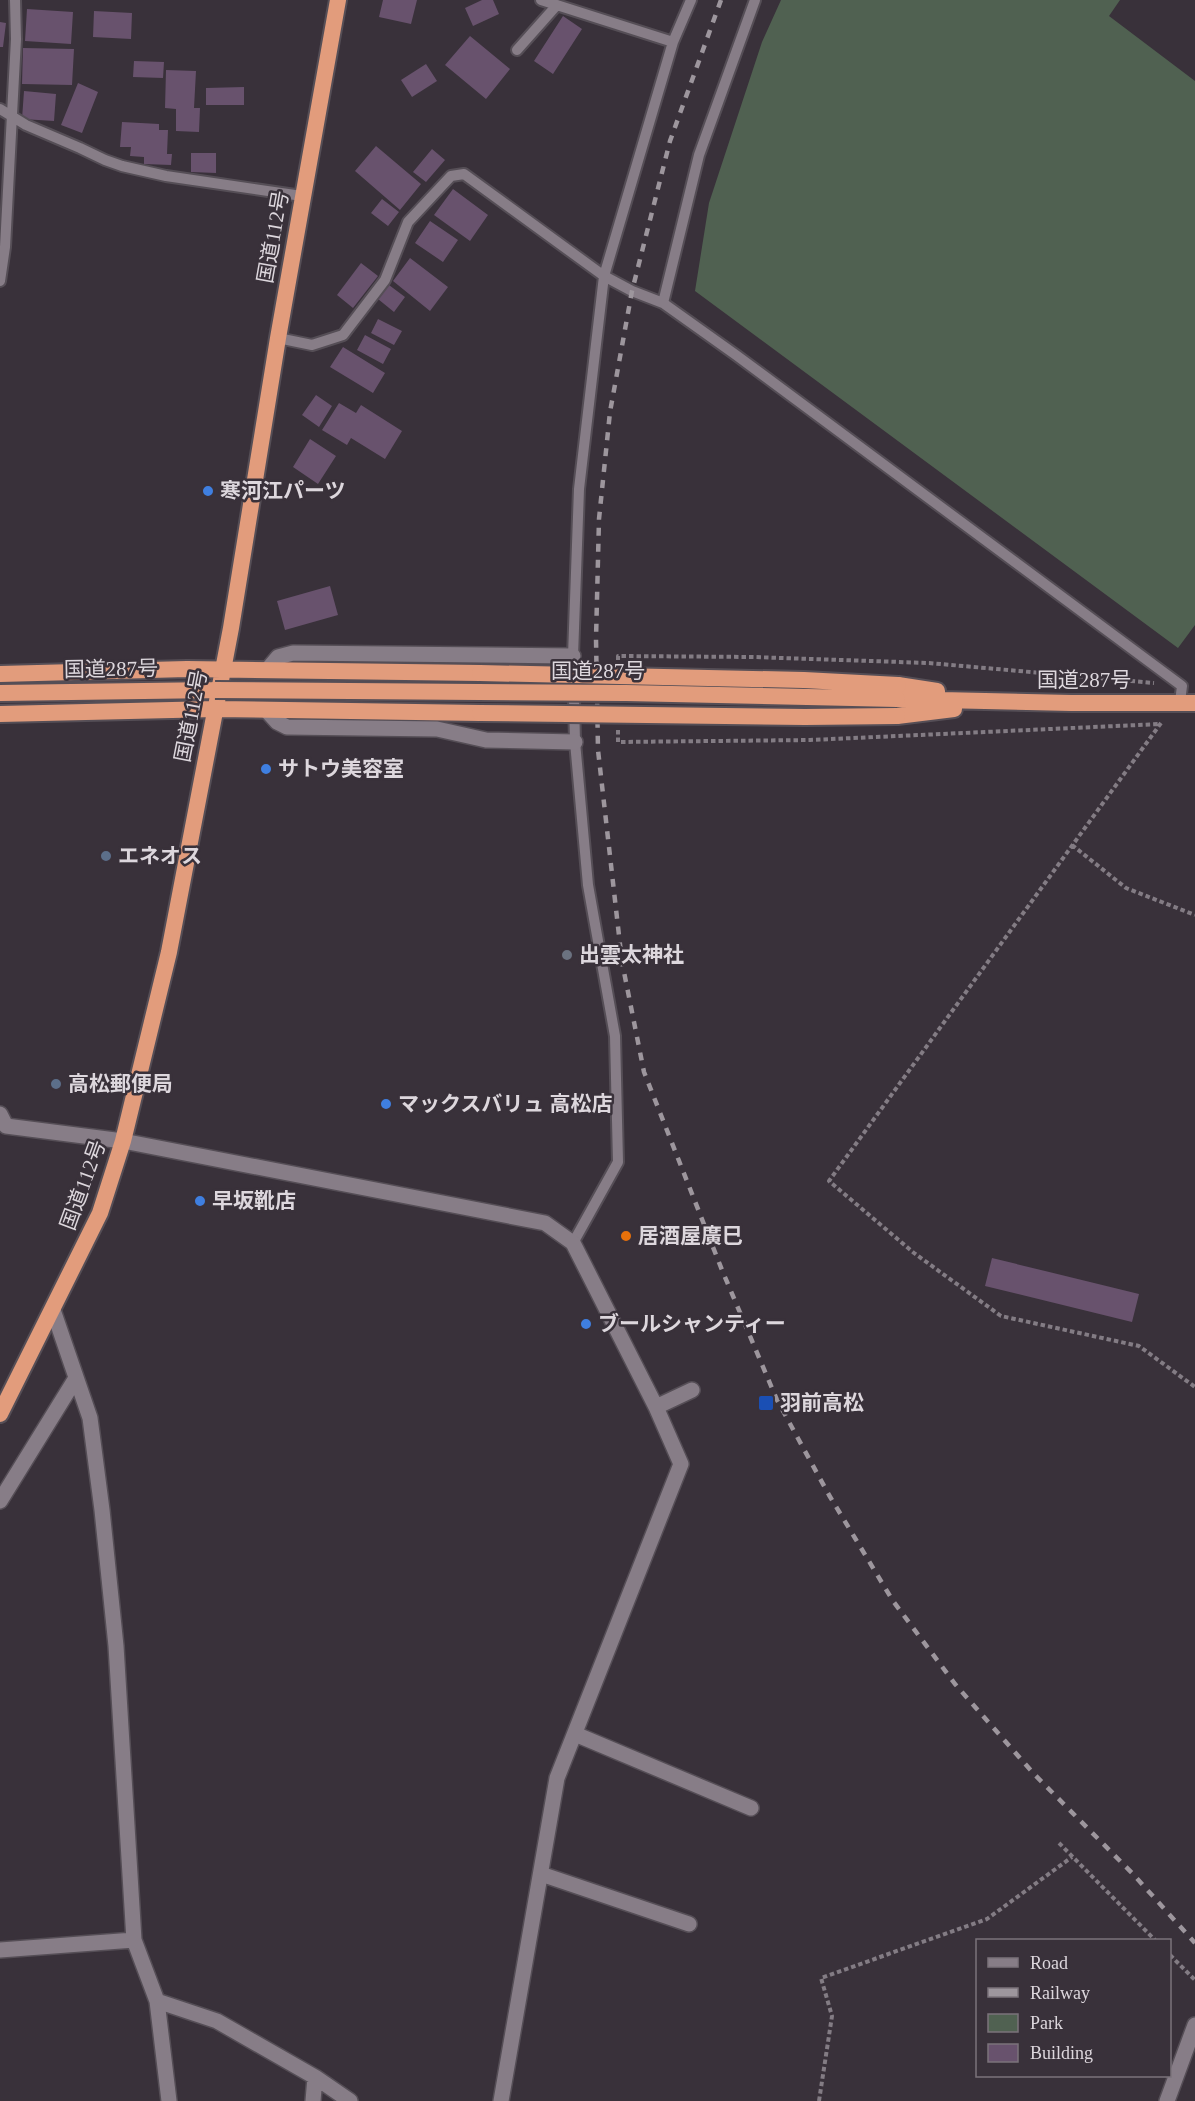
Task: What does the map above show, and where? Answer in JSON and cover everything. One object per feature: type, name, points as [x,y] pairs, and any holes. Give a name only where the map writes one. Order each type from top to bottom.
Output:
[{"type":"highway","name":"国道112号","points":[[0,1414],[100,1213],[123,1141],[169,952],[224,669],[302,196],[338,0]]},
{"type":"highway","points":[[0,674],[224,669],[480,673],[804,680],[898,692]]},
{"type":"highway","name":"国道287号","points":[[0,693],[215,690],[898,692],[1009,702],[1188,703]]},
{"type":"highway","points":[[0,714],[215,709],[804,717],[897,716],[1009,702]]},
{"type":"street","points":[[267,670],[278,657],[293,653],[573,656]]},
{"type":"street","points":[[267,711],[277,722],[287,727],[437,729],[486,740],[575,742]]},
{"type":"street","points":[[2,1122],[123,1141],[545,1223],[573,1243],[656,1407],[681,1464],[557,1778],[501,2101]]},
{"type":"street","points":[[53,1310],[90,1418],[105,1533],[116,1646],[134,1940],[157,2001],[169,2101]]},
{"type":"street","points":[[0,1501],[76,1378]]},
{"type":"street","points":[[656,1407],[692,1390]]},
{"type":"street","points":[[575,1734],[751,1808]]},
{"type":"street","points":[[541,1874],[689,1924]]},
{"type":"street","points":[[0,1950],[134,1940]]},
{"type":"street","points":[[157,2001],[217,2021],[315,2077],[350,2101]]},
{"type":"street","points":[[1167,2101],[1195,2025]]},
{"type":"street","points":[[313,2101],[315,2077]]},
{"type":"lane","points":[[0,281],[5,247],[15,0]]},
{"type":"lane","points":[[540,0],[673,42]]},
{"type":"lane","points":[[573,1243],[618,1162],[615,1036],[588,885],[575,742],[573,656],[579,489],[604,276],[673,42],[691,0]]},
{"type":"lane","points":[[663,303],[699,155],[755,0]]},
{"type":"lane","points":[[517,50],[557,5]]},
{"type":"lane","points":[[0,109],[26,125],[122,166],[166,176],[302,196]]},
{"type":"lane","points":[[278,338],[312,345],[343,335],[385,280],[408,222],[451,176],[464,174],[604,276],[632,291],[663,303],[1182,686],[1188,703]]},
{"type":"path","points":[[1188,703],[1160,724],[829,1181],[914,1253],[1001,1316],[1139,1346],[1195,1387]]},
{"type":"path","points":[[725,737],[729,741]]},
{"type":"path","points":[[1072,845],[1126,888],[1195,915]]},
{"type":"path","points":[[1059,1844],[1153,1939]]},
{"type":"path","points":[[819,2101],[832,2016],[821,1978],[987,1919],[1072,1857]]},
{"type":"path","points":[[1171,1955],[1195,1980]]},
{"type":"green space","points":[[781,0],[1120,0],[1109,16],[1195,81],[1195,625],[1178,648],[695,291],[709,203],[762,42]]},
{"type":"building","points":[[383,0],[417,0],[411,24],[379,17]]},
{"type":"building","points":[[482,0],[493,0],[499,14],[473,26],[465,8]]},
{"type":"building","points":[[27,9],[73,12],[71,44],[25,41]]},
{"type":"building","points":[[94,11],[132,13],[131,39],[93,37]]},
{"type":"building","points":[[563,16],[582,29],[553,74],[534,61]]},
{"type":"building","points":[[0,22],[6,23],[3,47],[0,47]]},
{"type":"building","points":[[470,36],[510,69],[486,99],[445,65]]},
{"type":"building","points":[[23,48],[74,49],[72,85],[22,84]]},
{"type":"building","points":[[134,61],[164,62],[163,78],[133,77]]},
{"type":"building","points":[[426,64],[437,81],[412,97],[401,80]]},
{"type":"building","points":[[166,70],[196,71],[194,108],[200,108],[199,132],[176,131],[176,109],[165,108]]},
{"type":"building","points":[[78,83],[98,92],[82,133],[61,125]]},
{"type":"building","points":[[244,87],[244,105],[206,105],[206,88]]},
{"type":"building","points":[[24,91],[56,94],[54,121],[22,119]]},
{"type":"building","points":[[122,122],[159,124],[159,130],[168,130],[167,154],[172,154],[171,165],[144,164],[144,157],[130,156],[131,147],[120,147]]},
{"type":"building","points":[[376,146],[421,184],[400,210],[355,171]]},
{"type":"building","points":[[432,149],[445,160],[426,182],[413,172]]},
{"type":"building","points":[[191,153],[216,153],[216,173],[191,172]]},
{"type":"building","points":[[453,189],[488,215],[470,241],[434,215]]},
{"type":"building","points":[[382,199],[399,212],[388,226],[371,213]]},
{"type":"building","points":[[430,221],[458,240],[443,262],[415,243]]},
{"type":"building","points":[[410,258],[448,287],[430,311],[393,281]]},
{"type":"building","points":[[361,263],[378,276],[353,308],[337,295]]},
{"type":"building","points":[[389,285],[405,297],[394,312],[378,299]]},
{"type":"building","points":[[378,319],[402,331],[394,345],[371,333]]},
{"type":"building","points":[[365,335],[391,349],[383,364],[357,350]]},
{"type":"building","points":[[343,347],[385,373],[373,393],[330,367]]},
{"type":"building","points":[[316,395],[332,406],[319,427],[302,415]]},
{"type":"building","points":[[339,403],[356,413],[361,405],[402,431],[385,459],[351,438],[347,445],[322,430]]},
{"type":"building","points":[[310,439],[336,456],[318,484],[293,467]]},
{"type":"building","points":[[330,586],[338,615],[285,630],[277,601]]},
{"type":"building","points":[[992,1258],[1139,1294],[1132,1322],[985,1286]]},
{"type":"railway","points":[[721,0],[670,141],[632,291],[610,412],[599,519],[596,639],[598,750],[622,962],[644,1072],[722,1270],[777,1400],[829,1495],[893,1601],[955,1684],[1034,1774],[1133,1874],[1195,1943]]},
{"type":"place","name":"寒河江パーツ","points":[[208,491]]},
{"type":"place","name":"サトウ美容室","points":[[266,769]]},
{"type":"place","name":"エネオス","points":[[106,856]]},
{"type":"place","name":"出雲太神社","points":[[567,955]]},
{"type":"place","name":"高松郵便局","points":[[56,1084]]},
{"type":"place","name":"マックスバリュ 高松店","points":[[386,1104]]},
{"type":"place","name":"早坂靴店","points":[[200,1201]]},
{"type":"place","name":"居酒屋廣巳","points":[[626,1236]]},
{"type":"place","name":"ブールシャンティー","points":[[586,1324]]},
{"type":"place","name":"羽前高松","points":[[766,1403]]}]
